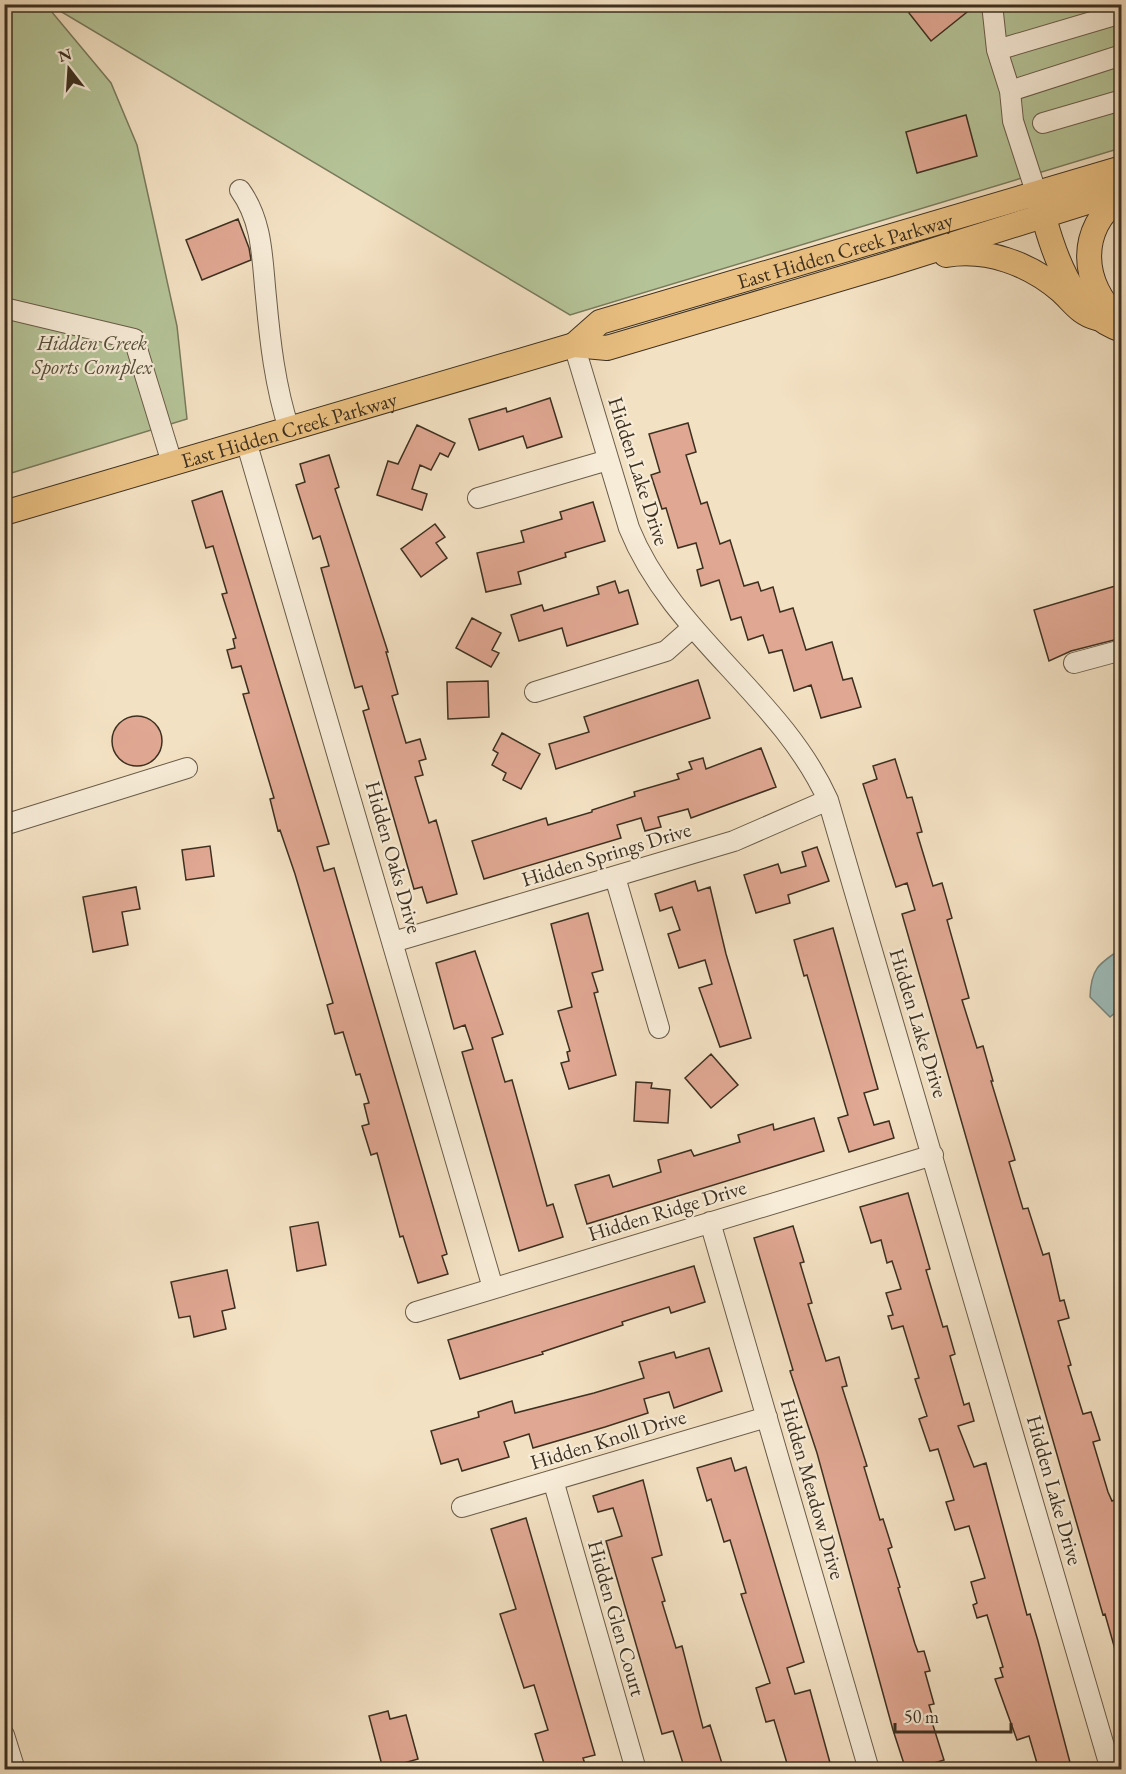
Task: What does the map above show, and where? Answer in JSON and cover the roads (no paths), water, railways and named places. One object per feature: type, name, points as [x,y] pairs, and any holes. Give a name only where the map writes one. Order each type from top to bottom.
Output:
[{"type":"main road","name":"East Hidden Creek Parkway","points":[[574,345],[600,322],[1122,168]]},
{"type":"main road","name":"East Hidden Creek Parkway","points":[[4,513],[574,345],[607,348],[890,264],[1122,191]]},
{"type":"main road","points":[[1036,192],[1061,268],[1097,318]]},
{"type":"main road","points":[[1122,196],[1107,207],[1095,225],[1090,243],[1089,264],[1093,281],[1103,302],[1122,322]]},
{"type":"main road","points":[[890,264],[959,253],[987,255],[1007,260],[1041,276],[1085,315],[1122,330]]},
{"type":"street","points":[[996,5],[997,50],[1010,91],[1013,122],[1036,192]]},
{"type":"street","points":[[997,50],[1122,13]]},
{"type":"street","points":[[1010,91],[1122,55]]},
{"type":"street","points":[[1043,123],[1122,100]]},
{"type":"street","points":[[240,190],[257,220],[279,398],[289,429]]},
{"type":"street","points":[[4,308],[134,339],[172,463]]},
{"type":"street","name":"Hidden Lake Drive","points":[[574,345],[640,555],[659,587],[692,628],[791,737],[815,772],[828,800],[1111,1770]]},
{"type":"street","name":"Hidden Oaks Drive","points":[[246,441],[493,1288]]},
{"type":"street","points":[[478,498],[608,459]]},
{"type":"street","points":[[535,692],[647,659],[666,651],[692,628]]},
{"type":"street","points":[[1074,663],[1122,650]]},
{"type":"street","points":[[4,825],[187,768]]},
{"type":"street","name":"Hidden Springs Drive","points":[[393,942],[734,841],[828,800]]},
{"type":"street","points":[[615,877],[659,1028]]},
{"type":"street","name":"Hidden Ridge Drive","points":[[416,1312],[933,1155]]},
{"type":"street","name":"Hidden Meadow Drive","points":[[710,1222],[869,1770]]},
{"type":"street","name":"Hidden Knoll Drive","points":[[462,1507],[767,1417]]},
{"type":"street","name":"Hidden Glen Court","points":[[553,1480],[636,1770]]},
{"type":"street","points":[[4,1735],[11,1764]]},
{"type":"water","points":[[1121,949],[1121,1008],[1110,1017],[1090,997],[1092,980],[1101,963]]},
{"type":"park label","name":"Hidden Creek Sports Complex","points":[[92,354]]}]
